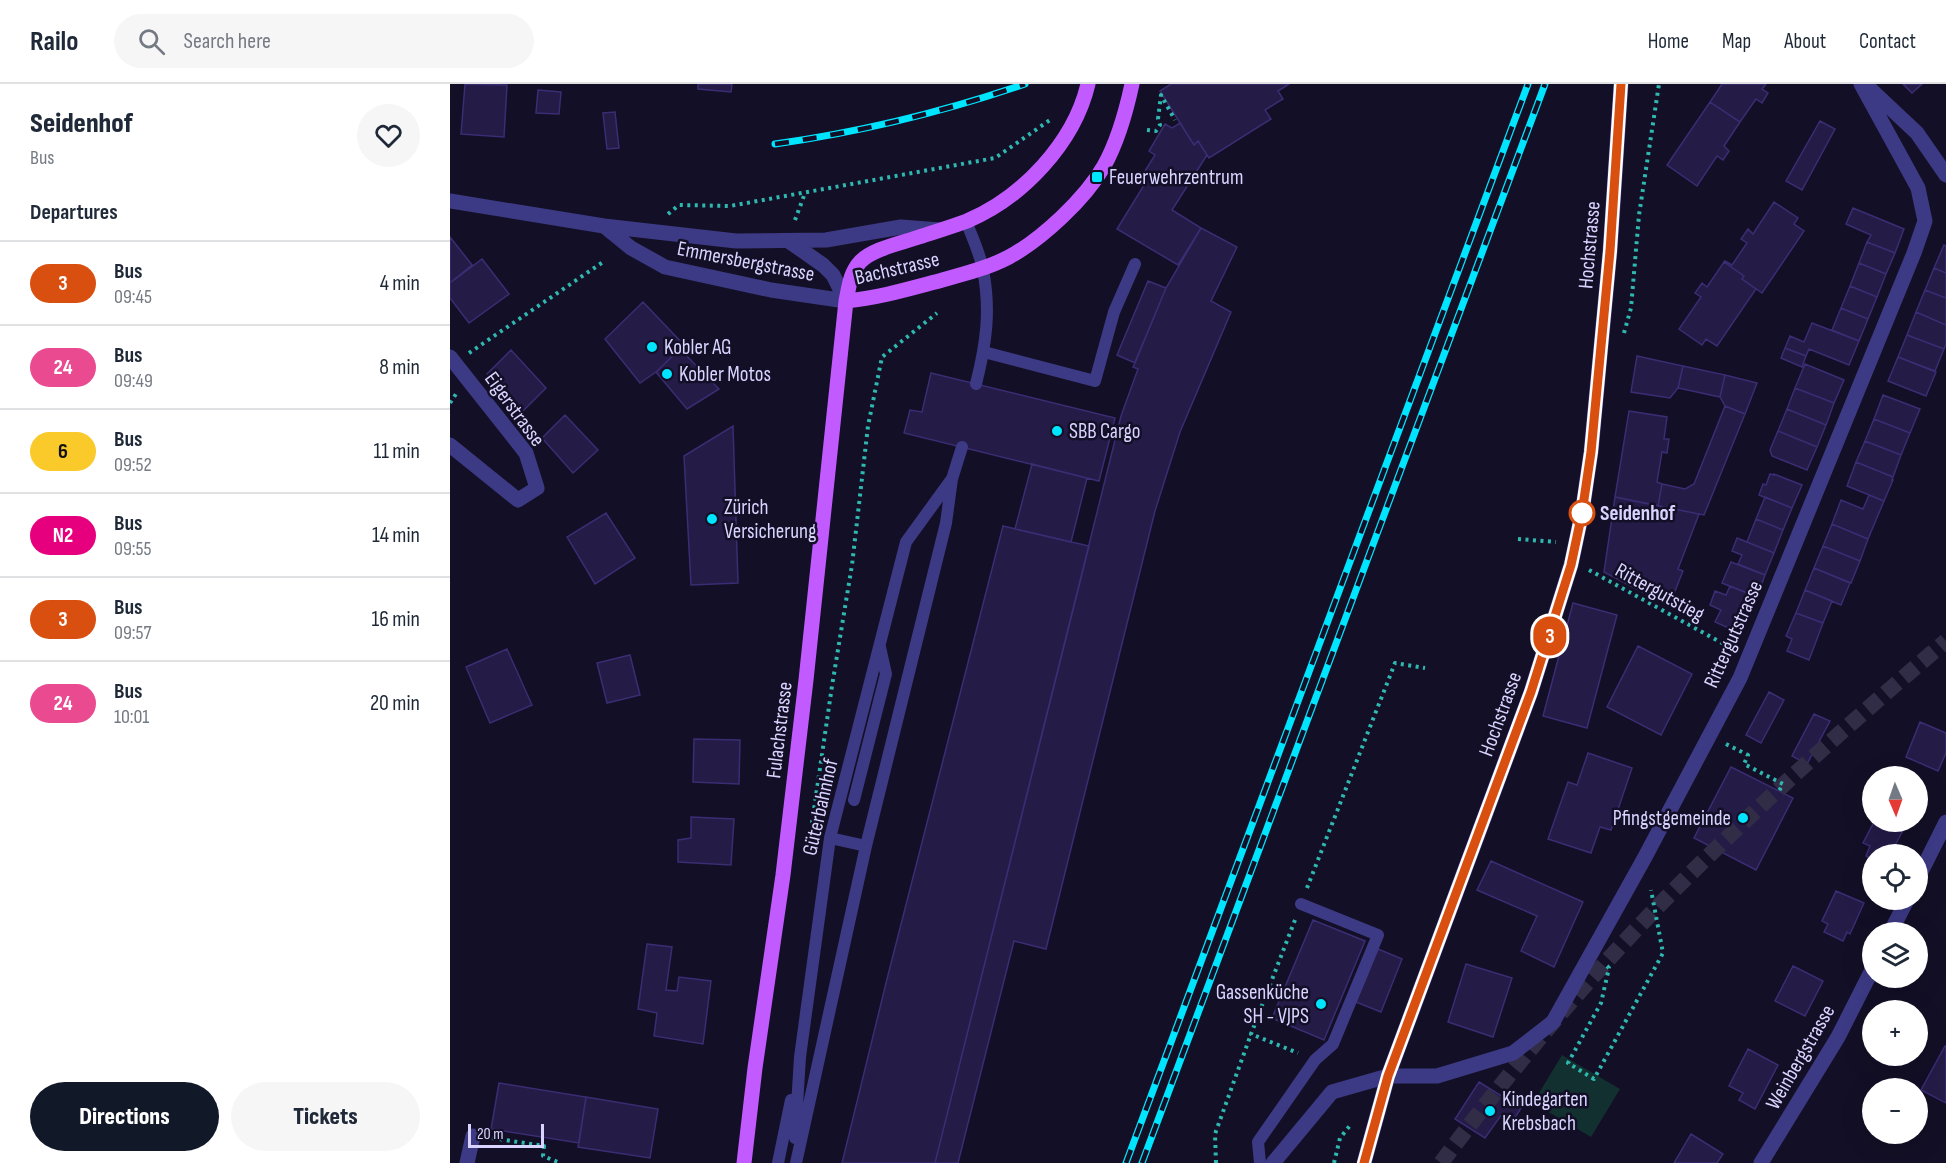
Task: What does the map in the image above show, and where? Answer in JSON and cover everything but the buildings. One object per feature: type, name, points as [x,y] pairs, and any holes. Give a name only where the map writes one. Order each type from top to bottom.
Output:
[{"type":"main road","name":"Bachstrasse","points":[[1088,84],[1079,112],[1052,156],[1029,180],[987,211],[966,221],[868,255],[853,272],[846,300],[876,298],[983,268],[1009,257],[1037,239],[1063,216],[1097,177],[1120,126],[1132,84]]},
{"type":"main road","name":"Fulachstrasse","points":[[744,1163],[754,1068],[783,875],[846,300]]},
{"type":"street","name":"Hochstrasse","points":[[1364,1163],[1388,1076],[1531,692],[1571,565],[1591,452],[1610,251],[1622,84]]},
{"type":"street","name":"Rittergutstrasse","points":[[1273,1163],[1332,1092],[1388,1076],[1437,1076],[1513,1053],[1553,1022],[1644,857],[1740,678],[1914,253],[1925,221],[1918,188],[1863,84]]},
{"type":"street","points":[[1863,84],[1917,133],[1946,176]]},
{"type":"street","name":"Emmersbergstrasse","points":[[450,201],[604,226],[736,241],[826,240],[901,227],[940,230]]},
{"type":"street","name":"Emmersbergstrasse","points":[[604,226],[631,248],[665,267],[771,290],[846,300]]},
{"type":"street","name":"Emmersbergstrasse","points":[[790,242],[823,265],[832,275],[846,300]]},
{"type":"street","name":"Eigerstrasse","points":[[450,445],[518,500],[537,488],[526,453],[452,360]]},
{"type":"street","points":[[1928,858],[1946,822]]},
{"type":"street","name":"Weinbergstrasse","points":[[1761,1163],[1838,1037],[1863,988]]},
{"type":"street","points":[[467,1163],[473,1136]]},
{"type":"lane","points":[[966,221],[983,268],[988,323],[976,384]]},
{"type":"lane","points":[[984,352],[1095,381],[1114,312],[1135,264]]},
{"type":"lane","name":"Güterbahnhof","points":[[794,1163],[866,846],[946,523],[952,479],[962,447]]},
{"type":"lane","name":"Güterbahnhof","points":[[794,1163],[800,1057],[830,838],[906,542],[952,479]]},
{"type":"lane","points":[[854,800],[886,674],[880,642]]},
{"type":"lane","points":[[830,838],[866,846]]},
{"type":"lane","points":[[1260,1163],[1257,1142],[1315,1060],[1333,1044],[1378,935],[1301,904]]},
{"type":"lane","points":[[778,1163],[800,1057]]},
{"type":"path","points":[[1623,337],[1631,308],[1639,215],[1659,84]]},
{"type":"path","points":[[1148,130],[1156,130],[1160,125],[1158,119],[1161,96],[1175,120]]},
{"type":"path","points":[[646,231],[679,206],[730,206],[995,158],[1047,122]]},
{"type":"path","points":[[794,224],[805,193]]},
{"type":"path","points":[[452,360],[603,262]]},
{"type":"path","points":[[812,827],[852,565],[868,426],[882,357],[937,313]]},
{"type":"path","points":[[1518,539],[1557,543]]},
{"type":"path","name":"Rittergutstieg","points":[[1589,570],[1748,658]]},
{"type":"path","points":[[1216,1163],[1215,1134],[1251,1034],[1395,663],[1425,668]]},
{"type":"path","points":[[1709,735],[1748,755],[1744,764],[1783,784],[1779,791]]},
{"type":"path","points":[[1592,951],[1609,968],[1601,1004],[1568,1063],[1594,1080],[1663,953],[1644,857]]},
{"type":"path","points":[[1251,1034],[1315,1060]]},
{"type":"path","points":[[1334,1163],[1340,1138],[1354,1122]]},
{"type":"path","points":[[473,1136],[544,1146],[543,1156],[560,1163]]},
{"type":"green space","points":[[1562,1055],[1620,1089],[1591,1137],[1533,1103]]},
{"type":"tunnel","points":[[1441,1163],[1540,1037],[1647,917],[1778,790],[1946,641]]},
{"type":"railway","points":[[775,144],[839,134],[902,120],[1025,84]]},
{"type":"railway","points":[[1126,1163],[1528,84]]},
{"type":"railway","points":[[1142,1163],[1545,84]]},
{"type":"bus line","name":"3","points":[[1364,1163],[1388,1076],[1531,692],[1571,565],[1587,485],[1591,452],[1610,251],[1621,84]]},
{"type":"place","name":"Feuerwehrzentrum","points":[[1097,177]]},
{"type":"place","name":"Kobler AG","points":[[652,347]]},
{"type":"place","name":"Kobler Motos","points":[[667,374]]},
{"type":"place","name":"SBB Cargo","points":[[1057,431]]},
{"type":"place","name":"Seidenhof","points":[[1582,513]]},
{"type":"place","name":"Zürich Versicherung","points":[[712,519]]},
{"type":"place","name":"Pfingstgemeinde","points":[[1743,818]]},
{"type":"place","name":"Gassenküche SH - VJPS","points":[[1321,1004]]},
{"type":"place","name":"Kindegarten Krebsbach","points":[[1490,1111]]}]
